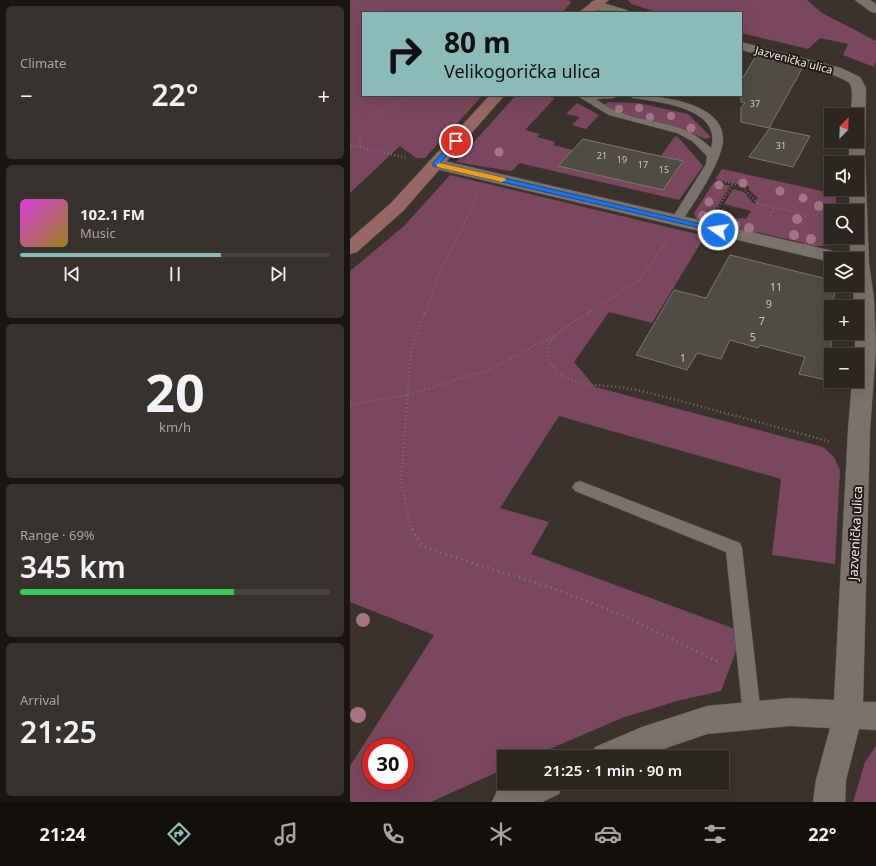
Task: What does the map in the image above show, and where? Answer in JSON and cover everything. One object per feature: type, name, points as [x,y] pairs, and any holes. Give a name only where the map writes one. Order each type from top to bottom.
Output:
[{"type":"street","points":[[861,0],[876,9]]},
{"type":"street","points":[[586,12],[600,2],[620,12]]},
{"type":"street","name":"Jazvenička ulica","points":[[742,46],[836,71],[855,80],[859,88],[854,252]]},
{"type":"street","points":[[350,248],[378,226],[497,96]]},
{"type":"street","points":[[436,164],[824,254]]},
{"type":"street","name":"Jazvenička ulica","points":[[829,802],[831,780],[848,716],[859,450],[866,344],[864,299],[862,292]]},
{"type":"street","points":[[622,750],[642,741],[707,720],[789,712],[848,716],[876,716]]},
{"type":"street","points":[[508,802],[533,790]]},
{"type":"lane","points":[[584,96],[600,107],[624,118],[671,128],[689,135],[712,155],[712,160]]},
{"type":"lane","points":[[638,96],[691,107],[707,117],[716,129],[718,143],[712,160],[677,220]]},
{"type":"lane","points":[[580,488],[734,548],[752,715]]},
{"type":"path","points":[[350,6],[391,12]]},
{"type":"path","points":[[360,147],[358,143],[361,134],[367,125],[384,111],[406,96]]},
{"type":"path","points":[[350,122],[361,134]]},
{"type":"path","points":[[350,145],[436,164]]},
{"type":"path","points":[[487,176],[438,280],[411,350],[401,482],[410,526],[421,544],[434,551],[550,587],[624,616],[711,657],[748,681]]},
{"type":"path","points":[[703,177],[745,187],[744,189],[759,204],[806,214],[801,227],[786,230],[779,244]]},
{"type":"path","points":[[350,405],[408,394],[488,370],[556,335],[568,326],[620,295],[637,282],[667,240],[677,220]]},
{"type":"path","points":[[556,335],[549,344],[547,355],[552,369],[566,378],[579,382],[643,392],[859,450]]},
{"type":"shaded area","points":[[350,0],[569,0],[571,3],[562,12],[362,12],[362,96],[482,96],[425,158],[416,158],[400,146],[350,193]]},
{"type":"shaded area","points":[[628,0],[807,0],[822,13],[876,41],[876,61],[874,67],[843,55],[848,44],[820,38],[808,49],[742,33],[742,12],[656,12],[631,4]]},
{"type":"shaded area","points":[[515,96],[544,96],[555,98],[525,130],[540,134],[537,137],[555,142],[553,145],[573,150],[559,166],[663,189],[683,161],[661,156],[675,136],[678,137],[703,166],[679,200],[519,163],[513,170],[510,171],[456,162]]},
{"type":"shaded area","points":[[608,102],[639,103],[688,114],[711,137],[706,139],[681,131],[638,121],[604,105]]},
{"type":"shaded area","points":[[577,103],[599,115],[586,129],[572,125],[580,117],[566,114]]},
{"type":"shaded area","points":[[722,169],[824,191],[824,196],[836,196],[836,204],[824,204],[824,244],[832,244],[803,246],[804,243],[757,232],[755,234],[702,222],[696,218],[694,213],[714,182],[730,186],[711,216],[728,220],[739,218],[746,219],[751,211],[724,204],[733,189],[744,192],[754,204],[758,198],[748,189],[750,187],[715,179]]},
{"type":"shaded area","points":[[450,175],[705,236],[652,323],[609,312],[574,362],[595,387],[823,447],[834,457],[840,470],[835,564],[772,555],[781,479],[559,416],[500,508],[549,522],[531,554],[743,632],[721,691],[677,701],[622,718],[547,750],[497,750],[497,772],[431,802],[350,801],[350,766],[362,747],[362,790],[414,790],[414,738],[368,738],[434,635],[350,602],[350,271],[404,226]]},
{"type":"shaded area","points":[[876,746],[876,802],[853,802],[865,762]]},
{"type":"building","points":[[756,56],[803,67],[769,128],[741,122],[741,108],[745,103],[741,102],[742,79]]},
{"type":"building","points":[[770,128],[810,136],[793,167],[749,157]]},
{"type":"building","points":[[583,139],[683,161],[663,190],[558,166]]},
{"type":"building","points":[[730,255],[824,278],[824,292],[835,292],[832,300],[824,300],[824,340],[831,340],[831,348],[824,348],[824,379],[799,374],[805,357],[760,345],[758,348],[730,340],[721,359],[697,353],[687,370],[636,355],[674,290],[706,298]]},
{"type":"slow traffic","points":[[440,165],[502,180]]},
{"type":"route","points":[[456,141],[436,164],[718,230]]}]
